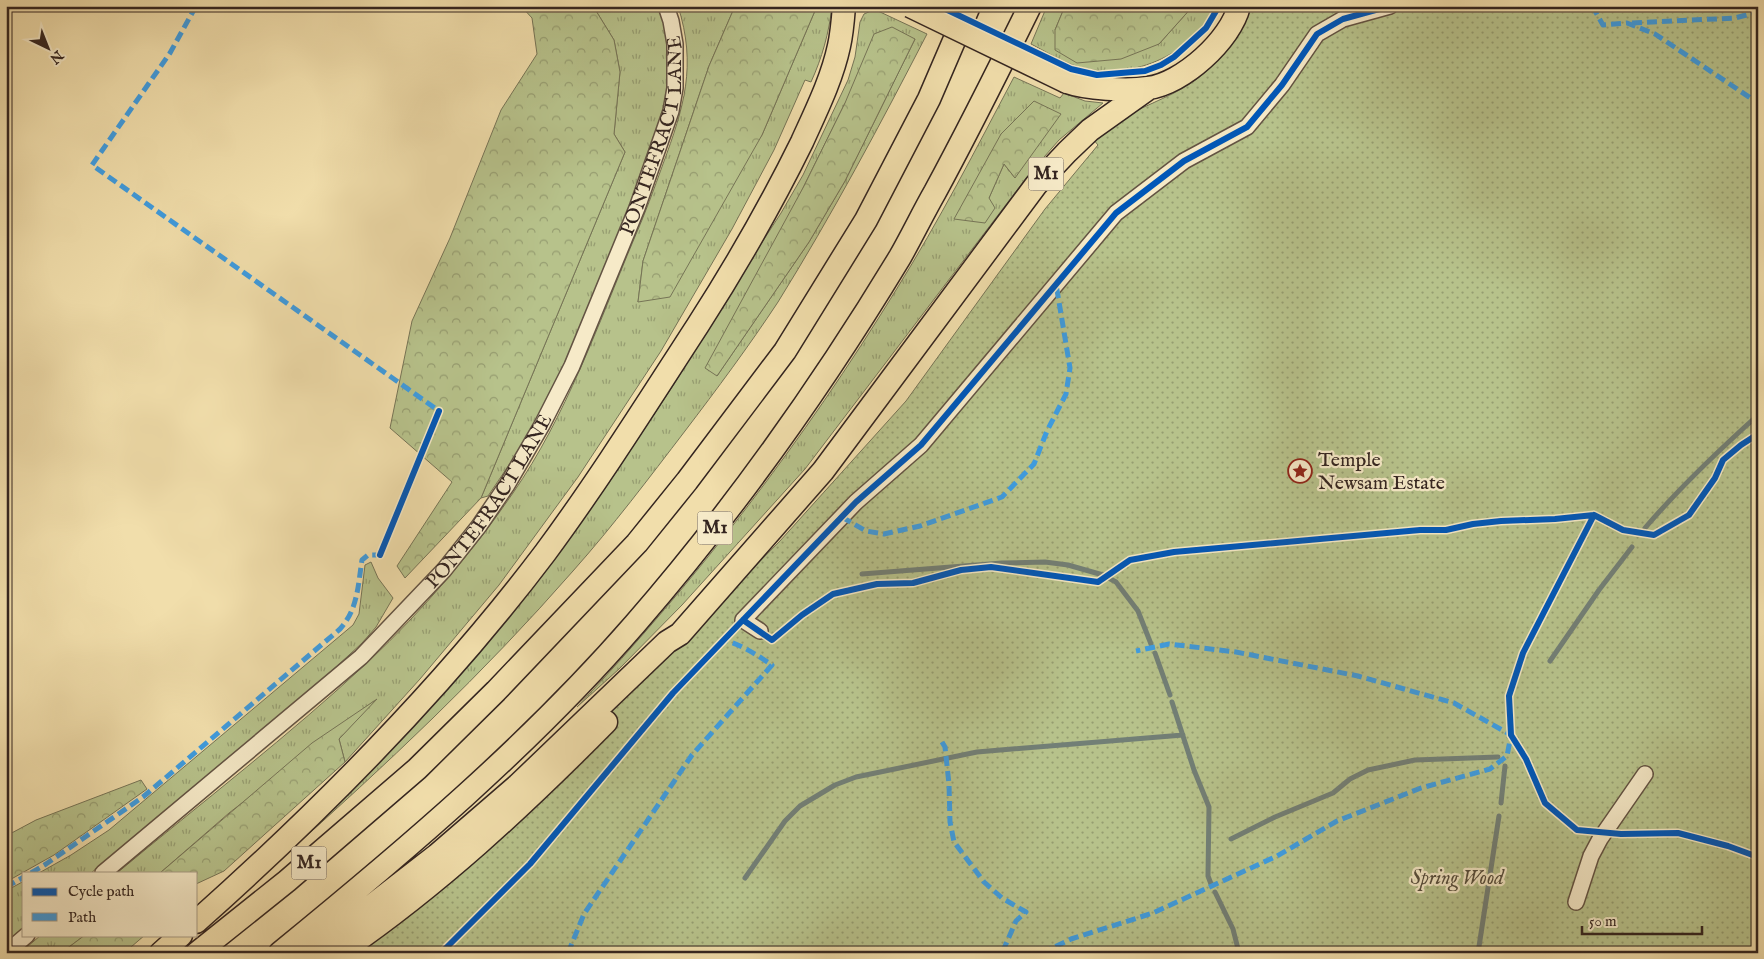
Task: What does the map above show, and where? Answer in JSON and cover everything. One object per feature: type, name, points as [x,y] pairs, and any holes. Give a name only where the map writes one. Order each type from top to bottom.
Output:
[{"type":"highway","name":"M1","points":[[198,920],[303,824],[349,779],[408,715],[477,638],[544,553],[584,497],[712,304],[766,212],[816,111],[831,75],[839,46],[844,6]]},
{"type":"highway","points":[[910,6],[1067,82],[1093,88],[1149,88],[1166,83],[1186,71],[1210,52],[1229,29],[1239,8]]},
{"type":"highway","name":"M1","points":[[197,953],[287,881],[417,769],[496,691],[636,543],[687,481],[790,343],[866,220],[929,99],[970,6]]},
{"type":"highway","name":"M1","points":[[280,953],[367,882],[550,716],[634,625],[711,533],[803,408],[901,255],[973,121],[1030,6]]},
{"type":"highway","name":"M1","points":[[311,953],[437,856],[525,778],[667,642],[680,634],[823,471],[1036,186],[1066,152],[1090,130],[1149,88]]},
{"type":"highway","name":"M1","points":[[339,953],[427,888],[492,833],[567,761],[671,656],[680,634]]},
{"type":"highway","points":[[161,953],[180,936]]},
{"type":"street","name":"PONTEFRACT LANE","points":[[104,872],[362,656],[444,570],[479,526],[507,484],[542,425],[572,366],[637,208],[671,111],[675,88],[675,44],[666,6]]},
{"type":"street","points":[[760,631],[743,620],[856,502],[921,444],[1116,213],[1184,161],[1247,127],[1282,85],[1317,34],[1344,19],[1390,6]]},
{"type":"street","points":[[1576,902],[1591,856],[1600,839],[1645,774]]},
{"type":"street","points":[[6,953],[26,936]]},
{"type":"green space","points":[[521,6],[593,6],[614,40],[620,72],[614,134],[625,152],[481,498],[405,578],[397,566],[452,482],[390,428],[412,321],[450,238],[501,110],[537,54],[532,18]]},
{"type":"green space","points":[[593,6],[658,6],[671,51],[667,105],[567,363],[519,450],[488,496],[481,498],[625,152],[614,134],[620,72],[614,40]]},
{"type":"green space","points":[[678,6],[735,6],[709,66],[643,261],[638,302],[762,135],[817,6],[832,6],[824,45],[811,82],[805,80],[774,150],[732,229],[661,351],[578,477],[499,585],[420,679],[345,762],[339,739],[374,701],[229,813],[161,872],[118,872],[277,742],[369,661],[409,622],[446,580],[513,493],[549,433],[580,369],[653,192],[677,124],[686,86],[687,48]]},
{"type":"green space","points":[[735,6],[817,6],[762,135],[670,297],[638,302],[643,261],[709,66]]},
{"type":"green space","points":[[1047,6],[1065,6],[1055,30],[1159,44],[1193,6],[1215,6],[1205,24],[1191,39],[1175,51],[1137,68],[1116,71],[1076,66],[1058,59],[1031,44]]},
{"type":"green space","points":[[1065,6],[1193,6],[1159,44],[1121,59],[1077,63],[1055,50],[1055,30]]},
{"type":"green space","name":"Temple Newsam Estate","points":[[1254,6],[1758,6],[1758,953],[332,953],[505,813],[635,688],[780,541],[906,401],[1045,209],[1098,145],[1093,139],[1127,116],[1182,89],[1200,77],[1222,55]]},
{"type":"green space","points":[[878,11],[927,34],[836,203],[778,302],[756,335],[630,502],[588,554],[539,609],[433,718],[284,856],[558,552],[606,487],[676,381],[803,175],[848,80],[855,57],[860,22],[864,14]],"holes":[[[915,39],[845,181],[809,242],[717,376],[804,186],[845,103]]]},
{"type":"green space","points":[[892,27],[915,39],[845,181],[809,242],[717,376],[705,368],[804,186],[845,103],[874,34]]},
{"type":"green space","points":[[1014,77],[1060,98],[1064,93],[1085,101],[1103,103],[1059,140],[1030,173],[805,469],[682,605],[619,669],[577,707],[665,609],[706,559],[747,507],[824,401],[912,264],[957,185]],"holes":[[[1001,134],[1015,178],[1004,164],[989,198]]]},
{"type":"green space","points":[[1034,101],[1061,114],[1015,178],[1004,164],[989,198],[995,208],[985,223],[954,219],[1001,134]]},
{"type":"green space","points":[[371,562],[378,578],[393,598],[376,627],[362,643],[310,691],[92,872],[41,872],[109,830],[353,625],[359,614],[365,565]]},
{"type":"green space","points":[[377,699],[339,739],[345,762],[224,871],[198,883],[198,872],[161,872],[312,743]]},
{"type":"green space","points":[[141,780],[147,789],[54,855],[6,882],[6,836],[36,820]]},
{"type":"green space","points":[[22,882],[22,929],[6,942],[6,891]]},
{"type":"green space","points":[[40,936],[84,936],[61,953],[20,953]]},
{"type":"green space","points":[[84,936],[144,936],[124,953],[61,953]]},
{"type":"waterway","points":[[1645,528],[1672,498],[1758,415]]},
{"type":"waterway","points":[[1550,661],[1599,590],[1632,547]]},
{"type":"waterway","points":[[862,574],[1002,563],[1045,562],[1068,565],[1103,575],[1116,582],[1138,611],[1151,644]]},
{"type":"waterway","points":[[1155,653],[1170,695]]},
{"type":"waterway","points":[[1172,702],[1194,770],[1209,807],[1208,876],[1211,884]]},
{"type":"waterway","points":[[745,878],[785,821],[800,806],[835,785],[856,777],[977,752],[1183,735]]},
{"type":"waterway","points":[[1231,839],[1275,817],[1333,793],[1350,779],[1368,770],[1415,760],[1498,757]]},
{"type":"waterway","points":[[1501,803],[1505,766]]},
{"type":"waterway","points":[[1478,953],[1499,816]]},
{"type":"waterway","points":[[1215,892],[1233,929],[1239,953]]},
{"type":"marked path","points":[[196,6],[170,53],[92,165],[439,411],[438,414]]},
{"type":"marked path","points":[[1598,6],[1595,11],[1603,25],[1627,23],[1655,34],[1758,103]]},
{"type":"marked path","points":[[1632,23],[1735,18],[1758,12]]},
{"type":"marked path","points":[[842,517],[866,531],[884,534],[920,526],[1002,497],[1034,464],[1047,431],[1066,394],[1070,368],[1056,284]]},
{"type":"marked path","points":[[33,872],[143,797],[340,629],[354,605],[362,560],[368,555],[380,555],[382,550]]},
{"type":"marked path","points":[[568,953],[584,914],[692,755],[772,665],[743,647],[724,640]]},
{"type":"marked path","points":[[1042,953],[1071,939],[1153,913],[1277,856],[1337,821],[1421,788],[1490,769],[1507,756],[1511,735],[1454,703],[1358,676],[1236,652],[1169,644],[1136,651]]},
{"type":"marked path","points":[[942,742],[945,747],[949,784],[950,822],[954,842],[984,882],[1002,898],[1026,912],[1016,921],[1002,953]]},
{"type":"marked path","points":[[6,887],[22,878]]},
{"type":"cycle path","points":[[939,6],[1071,69],[1097,75],[1145,71],[1161,65],[1174,57],[1206,28],[1219,6]]},
{"type":"cycle path","points":[[441,953],[530,864],[673,693],[856,502],[921,445],[1116,213],[1184,161],[1247,127],[1282,85],[1317,34],[1343,19],[1390,6]]},
{"type":"cycle path","points":[[380,555],[439,411]]},
{"type":"cycle path","points":[[743,620],[772,640],[802,615],[833,594],[877,584],[913,583],[961,570],[991,567],[1098,582],[1130,560],[1174,552],[1420,530],[1446,530],[1473,524],[1501,521],[1594,515],[1623,530],[1654,535],[1689,515],[1715,478],[1723,460],[1758,434]]},
{"type":"cycle path","points":[[1594,515],[1523,653],[1509,696],[1511,735],[1526,759],[1545,803],[1577,830],[1621,834],[1678,833],[1728,846],[1758,857]]},
{"type":"place","name":"Temple Newsam Estate","points":[[1300,471]]},
{"type":"park label","name":"Spring Wood","points":[[1457,878]]}]
